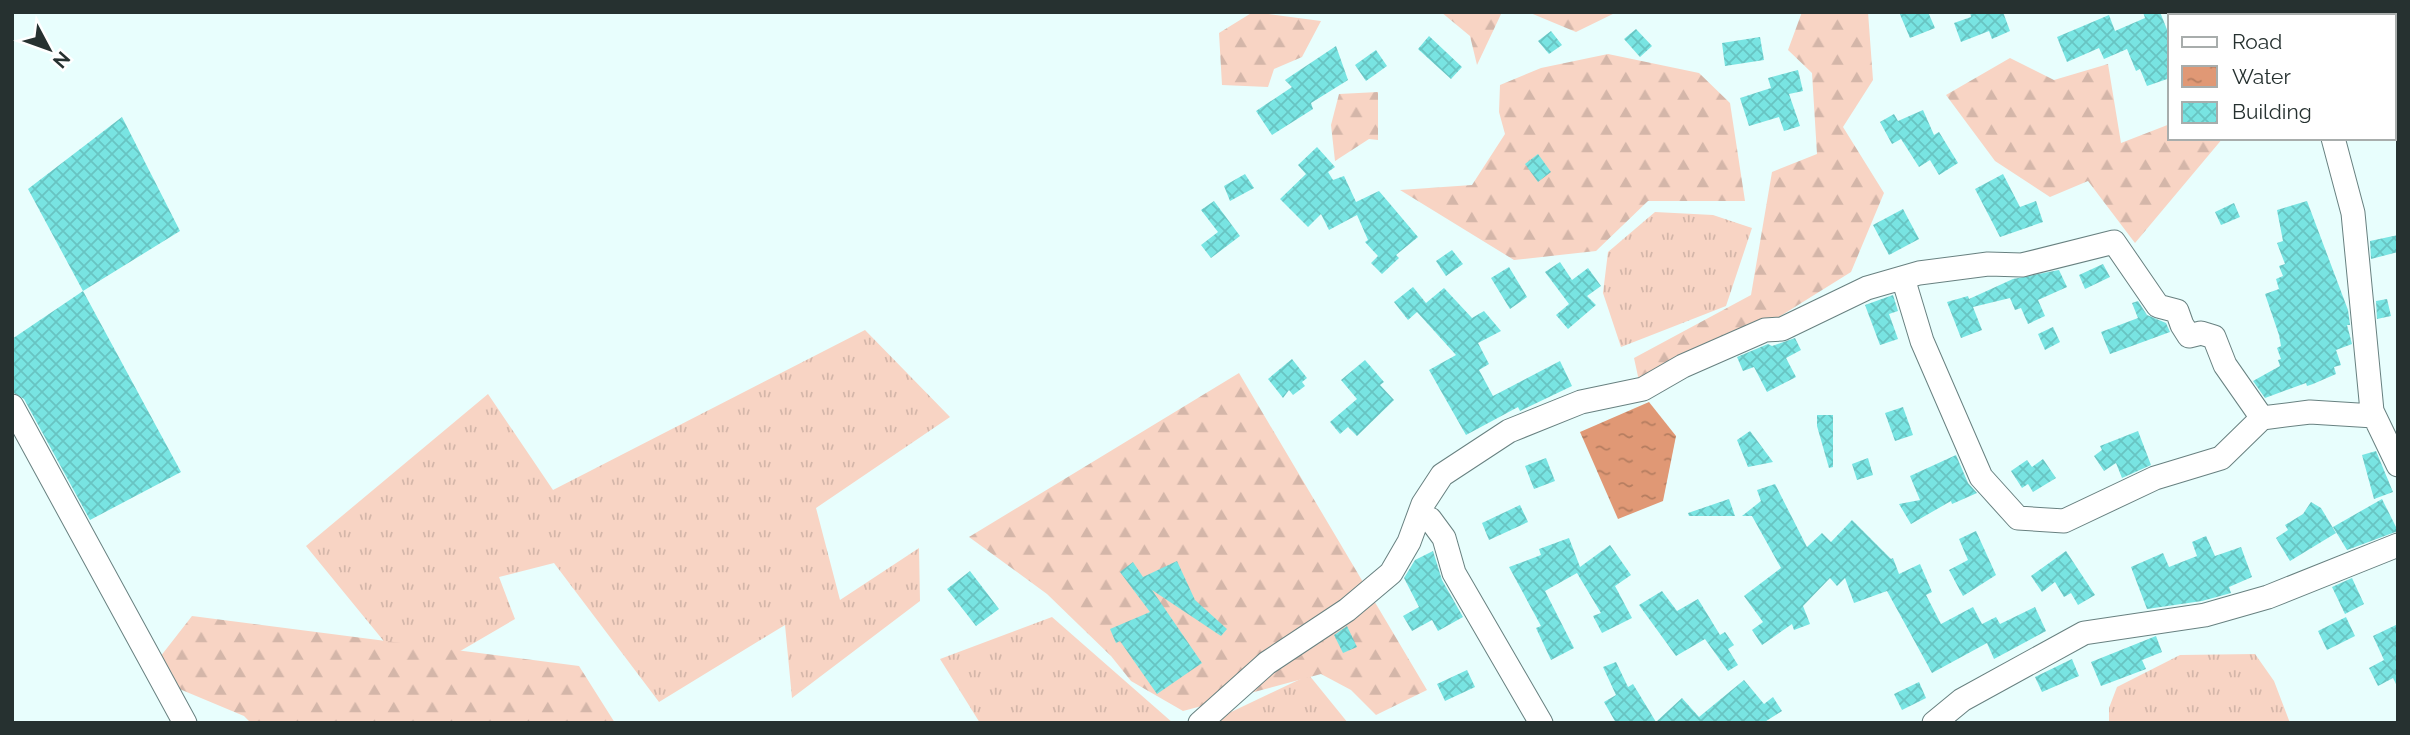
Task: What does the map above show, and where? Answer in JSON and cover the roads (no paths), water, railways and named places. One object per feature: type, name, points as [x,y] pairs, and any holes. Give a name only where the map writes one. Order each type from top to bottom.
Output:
[{"type":"street","points":[[2334,140],[2353,213],[2374,416],[2398,465]]},
{"type":"street","points":[[1200,723],[1267,663],[1347,610],[1391,573],[1442,475],[1509,431],[1581,402],[1643,390],[1683,366],[1765,330],[1782,330],[1867,288],[1903,278],[1988,264],[2022,265],[2114,242],[2158,306],[2178,311],[2189,336],[2201,333],[2214,337],[2225,365],[2262,418]]},
{"type":"street","points":[[1903,278],[1922,341],[1981,477],[2018,518],[2064,521],[2155,478],[2221,458],[2262,418],[2310,412],[2374,416]]},
{"type":"street","points":[[12,406],[185,723]]},
{"type":"street","points":[[1419,517],[1430,519],[1444,538],[1454,573],[1541,723]]},
{"type":"street","points":[[1934,723],[1962,700],[2084,633],[2205,615],[2268,597],[2398,545]]},
{"type":"water","points":[[1649,402],[1676,436],[1663,501],[1618,519],[1580,432]]}]
